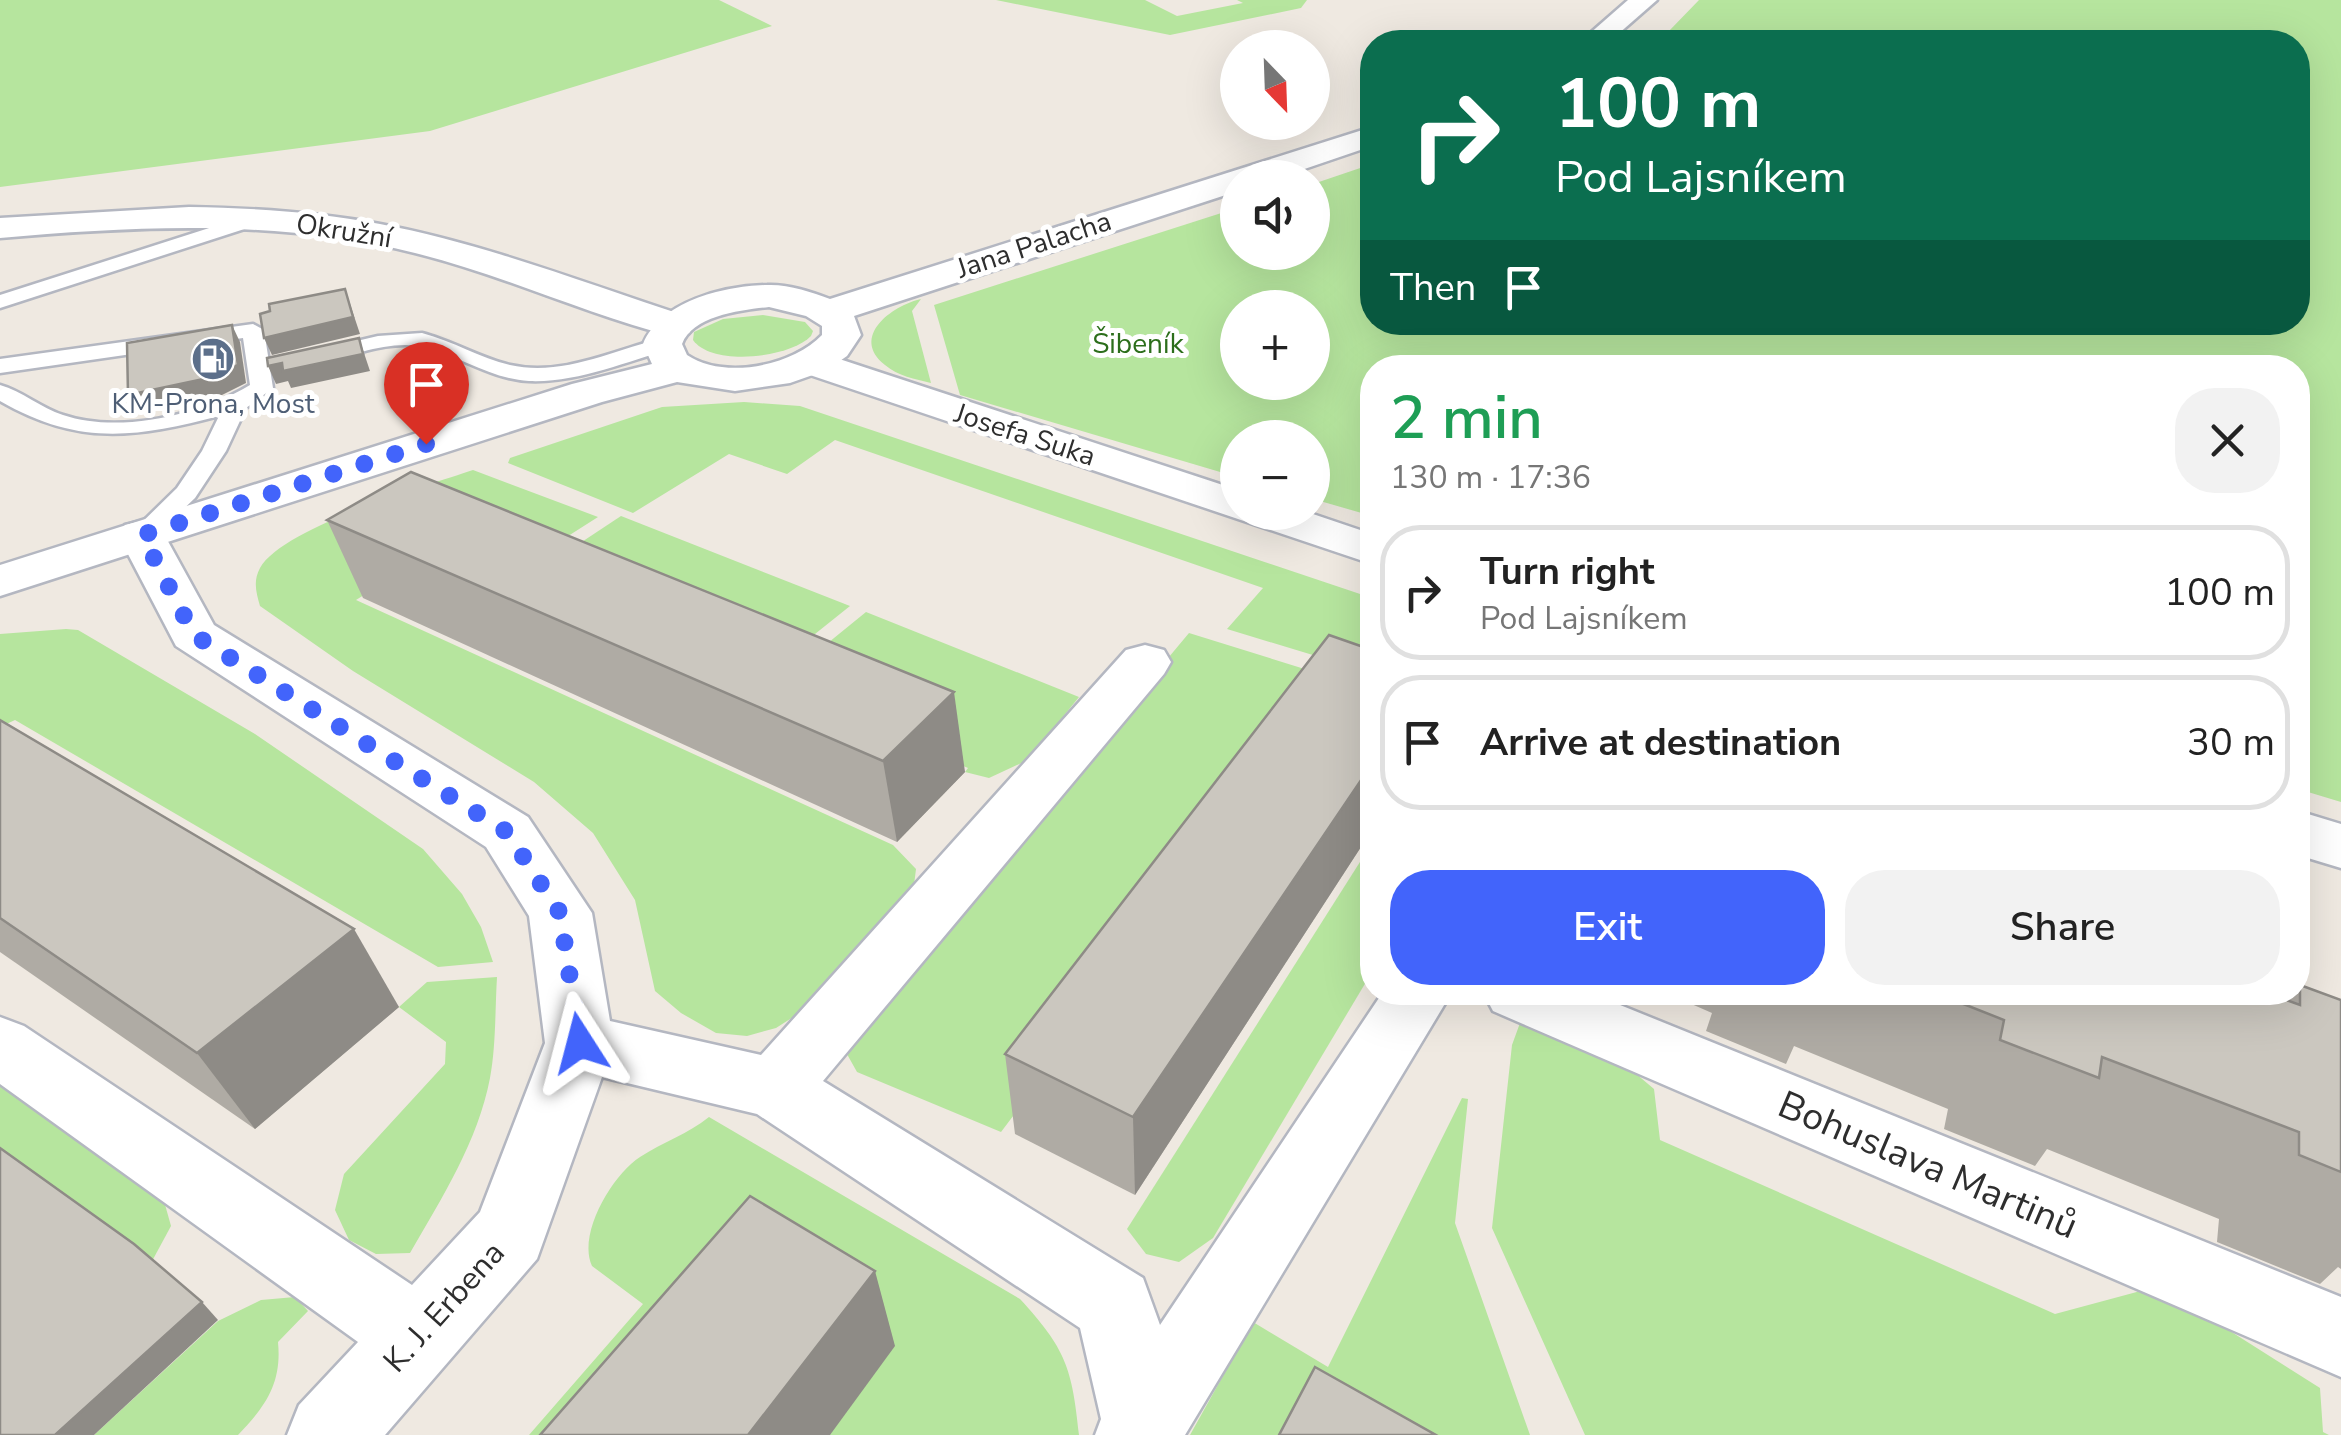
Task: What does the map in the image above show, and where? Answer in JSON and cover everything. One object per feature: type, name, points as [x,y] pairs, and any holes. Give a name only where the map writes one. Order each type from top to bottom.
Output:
[{"type":"street","points":[[1608,30],[1644,0]]},
{"type":"street","name":"Jana Palacha","points":[[1299,160],[1360,140]]},
{"type":"street","name":"Jana Palacha","points":[[830,311],[1220,186]]},
{"type":"street","name":"Okružní","points":[[0,228],[142,218],[256,219],[344,228],[416,242],[673,346],[702,376],[744,378],[788,372],[812,362]]},
{"type":"street","points":[[0,582],[587,393],[673,346],[695,312],[743,298],[794,298],[830,311],[840,322],[840,336],[831,349],[812,362]]},
{"type":"street","name":"Josefa Suka","points":[[812,362],[1220,499]]},
{"type":"street","points":[[1313,530],[1360,546]]},
{"type":"street","name":"K. J. Erbena","points":[[142,535],[194,635],[507,832],[560,913],[580,1043],[510,1234],[329,1435]]},
{"type":"street","points":[[776,1088],[1145,662]]},
{"type":"street","points":[[2310,837],[2341,846]]},
{"type":"street","points":[[1140,1429],[1410,1005]]},
{"type":"street","name":"Bohuslava Martinů","points":[[1547,1005],[2341,1337]]},
{"type":"street","points":[[580,1043],[776,1088],[1114,1305],[1140,1429]]},
{"type":"street","points":[[0,1046],[418,1336]]},
{"type":"lane","points":[[0,302],[256,219]]},
{"type":"lane","points":[[0,366],[253,330],[279,365]]},
{"type":"lane","points":[[0,392],[64,423],[94,428],[153,425],[236,404],[262,388],[279,365],[392,341],[431,341],[497,371],[531,375],[673,346]]},
{"type":"lane","points":[[142,535],[186,493],[214,451],[236,404]]},
{"type":"green space","points":[[0,0],[719,0],[772,26],[430,131],[0,187]]},
{"type":"green space","points":[[996,0],[1145,0],[1177,16],[1243,3],[1237,0],[1307,0],[1301,8],[1170,35]]},
{"type":"green space","name":"Šibeník","points":[[1699,0],[2341,0],[2341,802],[2310,793],[2310,355],[1360,355],[1360,513],[1330,504],[1330,420],[1220,420],[1220,472],[960,395],[934,305],[1220,213],[1220,270],[1330,270],[1330,178],[1360,168],[1360,335],[2310,335],[2310,30],[1670,30]]},
{"type":"green space","points":[[921,299],[912,311],[931,383],[890,369],[875,354],[872,344],[873,334],[887,316]]},
{"type":"green space","points":[[763,315],[805,322],[813,331],[801,344],[751,356],[716,354],[693,340],[694,332],[723,319]]},
{"type":"green space","points":[[744,402],[800,406],[1360,594],[1360,669],[1227,629],[1263,588],[835,440],[787,474],[729,454],[633,513],[508,463],[510,458],[662,407]]},
{"type":"green space","points":[[473,470],[598,517],[510,573],[443,545],[356,600],[893,845],[916,869],[914,885],[900,906],[812,1005],[776,1028],[747,1036],[716,1033],[681,1013],[655,991],[635,900],[593,833],[534,782],[353,671],[260,606],[256,582],[260,568],[296,538],[391,497]]},
{"type":"green space","points":[[621,516],[850,606],[785,658],[553,561]]},
{"type":"green space","points":[[866,612],[1079,697],[1028,760],[989,778],[965,772],[968,768],[775,686]]},
{"type":"green space","points":[[78,630],[255,734],[423,849],[462,894],[481,927],[493,962],[438,967],[15,720],[0,727],[0,634]]},
{"type":"green space","points":[[1189,633],[1360,686],[1360,695],[1319,710],[1001,1132],[857,1072],[843,1047]]},
{"type":"green space","points":[[1360,862],[1360,992],[1213,1238],[1179,1262],[1146,1254],[1127,1229]]},
{"type":"green space","points":[[497,977],[490,1078],[468,1147],[410,1253],[376,1254],[349,1240],[335,1210],[344,1174],[445,1064],[446,1042],[399,1007],[427,982]]},
{"type":"green space","points":[[1524,1012],[1609,1051],[1654,1089],[1660,1140],[2055,1314],[2159,1286],[2320,1388],[2323,1432],[2329,1435],[1585,1435],[1492,1228],[1512,1045]]},
{"type":"green space","points":[[0,1086],[164,1201],[171,1226],[151,1263],[0,1171]]},
{"type":"green space","points":[[1462,1098],[1468,1099],[1455,1223],[1530,1435],[1190,1435],[1253,1322],[1328,1367]]},
{"type":"green space","points":[[709,1117],[1020,1299],[1048,1332],[1064,1361],[1079,1435],[529,1435],[643,1304],[592,1266],[589,1238],[600,1206],[630,1165]]},
{"type":"green space","points":[[295,1297],[308,1311],[278,1342],[277,1370],[270,1393],[238,1435],[94,1435],[218,1321],[261,1300]]},
{"type":"building","points":[[345,289],[353,317],[264,338],[260,314],[270,311],[269,304]]},
{"type":"building","points":[[232,325],[238,365],[213,377],[128,395],[127,343]]},
{"type":"building","points":[[359,338],[363,354],[283,371],[282,363],[268,366],[267,358]]},
{"type":"building","points":[[411,472],[954,692],[883,761],[327,520]]},
{"type":"building","points":[[1329,635],[1360,646],[1360,782],[1133,1117],[1005,1054]]},
{"type":"building","points":[[0,720],[354,929],[197,1053],[0,918]]},
{"type":"building","points":[[2310,989],[2341,1000],[2341,1172],[2299,1155],[2299,1132],[2102,1057],[2099,1078],[2000,1040],[2004,1020],[1966,1005],[2310,1005]]},
{"type":"building","points":[[0,1148],[134,1244],[202,1302],[55,1435],[0,1435]]},
{"type":"building","points":[[750,1196],[875,1271],[748,1435],[540,1435]]},
{"type":"building","points":[[1315,1367],[1436,1435],[1279,1435]]},
{"type":"place","name":"KM-Prona, Most","points":[[213,359]]},
{"type":"route","points":[[426,444],[142,535],[194,635],[507,832],[560,913],[580,1043]]}]
